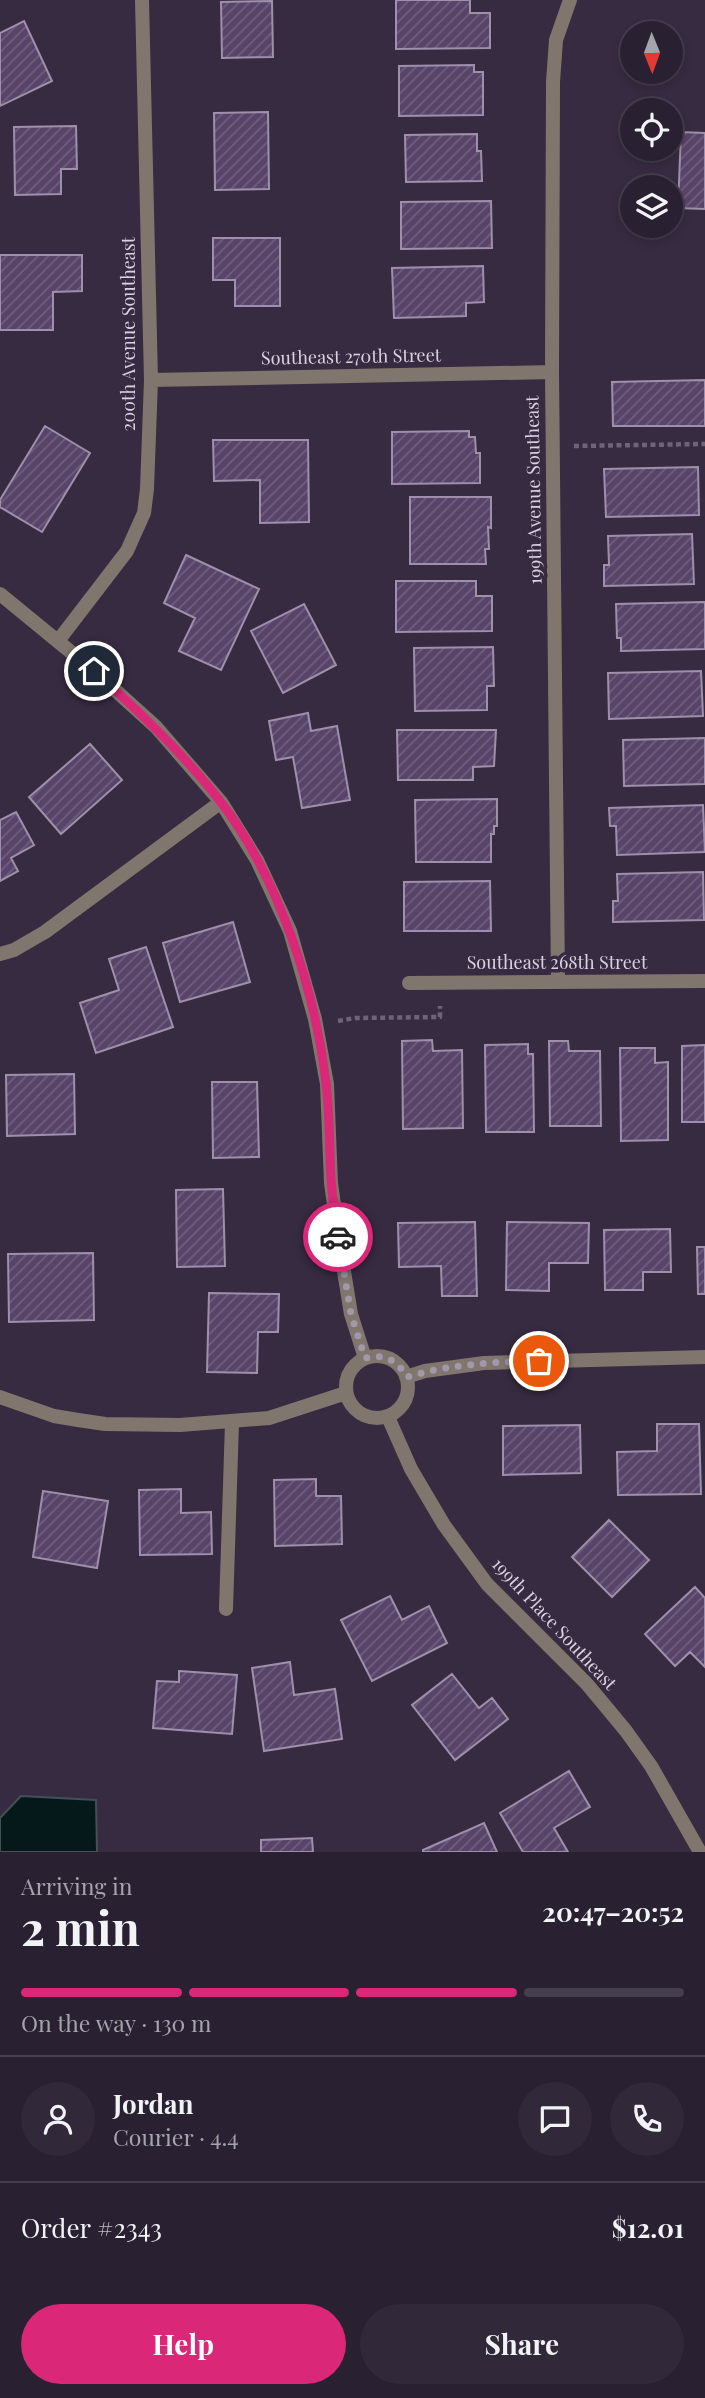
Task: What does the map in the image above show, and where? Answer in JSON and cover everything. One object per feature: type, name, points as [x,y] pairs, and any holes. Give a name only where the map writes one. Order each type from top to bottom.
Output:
[{"type":"street","name":"200th Avenue Southeast","points":[[58,641],[127,551],[144,513],[151,380],[142,0]]},
{"type":"street","name":"199th Avenue Southeast","points":[[558,982],[552,446],[553,82],[556,40],[570,0]]},
{"type":"street","name":"Southeast 270th Street","points":[[151,380],[552,372]]},
{"type":"street","points":[[0,594],[156,727],[221,802],[257,860],[290,931],[317,1026],[327,1084],[331,1183],[339,1241],[351,1314],[365,1358]]},
{"type":"street","points":[[0,954],[14,950],[45,932],[221,802]]},
{"type":"street","name":"Southeast 268th Street","points":[[409,983],[705,981]]},
{"type":"street","points":[[377,1355],[390,1358],[400,1365],[407,1377],[406,1399],[398,1410],[388,1417],[376,1419],[364,1416],[354,1409],[346,1393],[348,1374],[355,1364],[365,1358],[377,1355]]},
{"type":"street","points":[[407,1377],[425,1371],[484,1363],[705,1357]]},
{"type":"street","points":[[0,1397],[54,1416],[106,1424],[180,1425],[269,1418],[346,1393]]},
{"type":"street","name":"199th Place Southeast","points":[[388,1417],[411,1469],[444,1525],[487,1584],[587,1684],[626,1731],[651,1766],[700,1852]]},
{"type":"street","points":[[226,1609],[232,1423]]},
{"type":"path","points":[[552,446],[705,444]]},
{"type":"path","points":[[317,1026],[355,1018],[440,1017],[439,983]]},
{"type":"shaded area","points":[[21,1796],[96,1800],[97,1852],[0,1852],[0,1818]]},
{"type":"building","points":[[396,0],[470,0],[470,13],[490,13],[490,48],[396,49]]},
{"type":"building","points":[[272,1],[273,57],[222,58],[221,2]]},
{"type":"building","points":[[24,21],[52,81],[0,106],[0,33]]},
{"type":"building","points":[[474,65],[474,72],[483,72],[483,115],[399,116],[399,66]]},
{"type":"building","points":[[268,112],[269,189],[215,190],[214,113]]},
{"type":"building","points":[[76,126],[77,169],[61,169],[61,194],[15,195],[14,127]]},
{"type":"building","points":[[683,132],[705,133],[705,209],[683,208],[683,175],[679,175],[680,161],[683,161]]},
{"type":"building","points":[[477,134],[477,151],[481,151],[482,181],[406,182],[405,135]]},
{"type":"building","points":[[491,201],[492,248],[401,249],[401,202]]},
{"type":"building","points":[[213,238],[280,238],[280,306],[235,306],[235,280],[213,280]]},
{"type":"building","points":[[0,255],[82,255],[82,291],[53,292],[53,330],[0,330]]},
{"type":"building","points":[[483,266],[484,302],[466,303],[466,316],[394,318],[392,268]]},
{"type":"building","points":[[705,380],[705,426],[613,426],[612,382]]},
{"type":"building","points":[[45,426],[90,453],[42,532],[0,507],[0,500]]},
{"type":"building","points":[[469,431],[469,437],[475,437],[476,453],[480,453],[480,483],[392,484],[392,432]]},
{"type":"building","points":[[213,440],[308,440],[309,522],[260,523],[260,480],[214,481]]},
{"type":"building","points":[[698,467],[699,515],[606,517],[604,469]]},
{"type":"building","points":[[410,497],[491,497],[491,528],[488,527],[489,549],[485,549],[486,564],[410,564]]},
{"type":"building","points":[[692,534],[694,584],[604,586],[604,565],[609,565],[608,536]]},
{"type":"building","points":[[186,555],[259,589],[221,670],[179,651],[195,618],[164,603]]},
{"type":"building","points":[[396,581],[476,581],[476,596],[492,596],[492,631],[396,632]]},
{"type":"building","points":[[705,602],[705,649],[621,651],[621,638],[617,638],[616,604]]},
{"type":"building","points":[[304,604],[336,665],[283,693],[251,631]]},
{"type":"building","points":[[493,647],[494,686],[487,686],[487,710],[415,711],[414,648]]},
{"type":"building","points":[[701,671],[703,716],[609,719],[608,673]]},
{"type":"building","points":[[308,713],[311,731],[337,726],[350,800],[302,808],[293,757],[276,760],[269,721]]},
{"type":"building","points":[[397,730],[496,730],[494,766],[473,767],[473,780],[398,780]]},
{"type":"building","points":[[705,738],[705,784],[624,786],[623,740]]},
{"type":"building","points":[[90,744],[122,780],[61,834],[29,797]]},
{"type":"building","points":[[497,799],[497,826],[494,826],[494,834],[491,834],[491,862],[416,862],[415,800]]},
{"type":"building","points":[[703,805],[705,852],[617,855],[616,826],[610,826],[609,808]]},
{"type":"building","points":[[16,812],[34,845],[11,858],[18,871],[0,881],[0,820]]},
{"type":"building","points":[[703,872],[704,920],[613,922],[613,901],[618,901],[617,874]]},
{"type":"building","points":[[490,881],[491,931],[404,931],[404,882]]},
{"type":"building","points":[[233,922],[250,982],[180,1002],[163,943]]},
{"type":"building","points":[[146,947],[173,1027],[96,1053],[80,1003],[119,990],[109,959]]},
{"type":"building","points":[[432,1040],[433,1051],[462,1050],[463,1128],[403,1129],[402,1041]]},
{"type":"building","points":[[549,1041],[568,1041],[569,1051],[600,1051],[601,1126],[550,1126]]},
{"type":"building","points":[[528,1044],[528,1054],[533,1054],[534,1132],[486,1132],[485,1045]]},
{"type":"building","points":[[705,1045],[705,1122],[682,1122],[682,1046]]},
{"type":"building","points":[[620,1048],[655,1048],[655,1063],[668,1062],[668,1140],[621,1141]]},
{"type":"building","points":[[74,1074],[75,1134],[7,1136],[6,1075]]},
{"type":"building","points":[[212,1082],[257,1082],[259,1157],[213,1158]]},
{"type":"building","points":[[223,1189],[225,1266],[177,1267],[176,1190]]},
{"type":"building","points":[[475,1222],[477,1296],[442,1296],[441,1266],[399,1267],[398,1223]]},
{"type":"building","points":[[507,1222],[589,1223],[588,1263],[549,1263],[549,1291],[506,1290]]},
{"type":"building","points":[[670,1229],[671,1272],[643,1272],[643,1290],[605,1290],[604,1230]]},
{"type":"building","points":[[697,1247],[705,1247],[705,1294],[698,1294]]},
{"type":"building","points":[[93,1253],[94,1320],[9,1322],[8,1254]]},
{"type":"building","points":[[209,1293],[279,1294],[278,1332],[258,1332],[257,1373],[207,1372]]},
{"type":"building","points":[[657,1424],[699,1424],[701,1494],[618,1495],[617,1452],[657,1451]]},
{"type":"building","points":[[580,1425],[581,1473],[503,1475],[503,1426]]},
{"type":"building","points":[[316,1479],[316,1496],[341,1496],[342,1544],[275,1546],[274,1480]]},
{"type":"building","points":[[181,1489],[181,1513],[211,1512],[212,1554],[140,1555],[139,1490]]},
{"type":"building","points":[[43,1491],[108,1501],[97,1568],[33,1557]]},
{"type":"building","points":[[609,1520],[649,1560],[612,1597],[572,1557]]},
{"type":"building","points":[[695,1587],[705,1598],[705,1667],[690,1652],[675,1666],[645,1634]]},
{"type":"building","points":[[390,1596],[402,1620],[429,1606],[447,1643],[372,1681],[341,1620]]},
{"type":"building","points":[[290,1662],[294,1695],[335,1689],[342,1739],[264,1751],[252,1668]]},
{"type":"building","points":[[179,1671],[237,1675],[232,1734],[153,1728],[157,1681],[179,1682]]},
{"type":"building","points":[[452,1674],[479,1708],[492,1698],[508,1719],[455,1760],[412,1705]]},
{"type":"building","points":[[569,1771],[590,1807],[554,1828],[568,1852],[523,1852],[500,1813]]},
{"type":"building","points":[[484,1823],[497,1852],[423,1852],[423,1850]]},
{"type":"building","points":[[312,1838],[313,1852],[261,1852],[261,1840]]},
{"type":"way so far","points":[[338,1237],[351,1314],[365,1358],[377,1355],[390,1358],[400,1365],[407,1377],[425,1371],[484,1363],[539,1361]]},
{"type":"route","points":[[94,671],[156,727],[221,802],[257,860],[290,931],[315,1019],[327,1084],[331,1183],[338,1237]]}]
